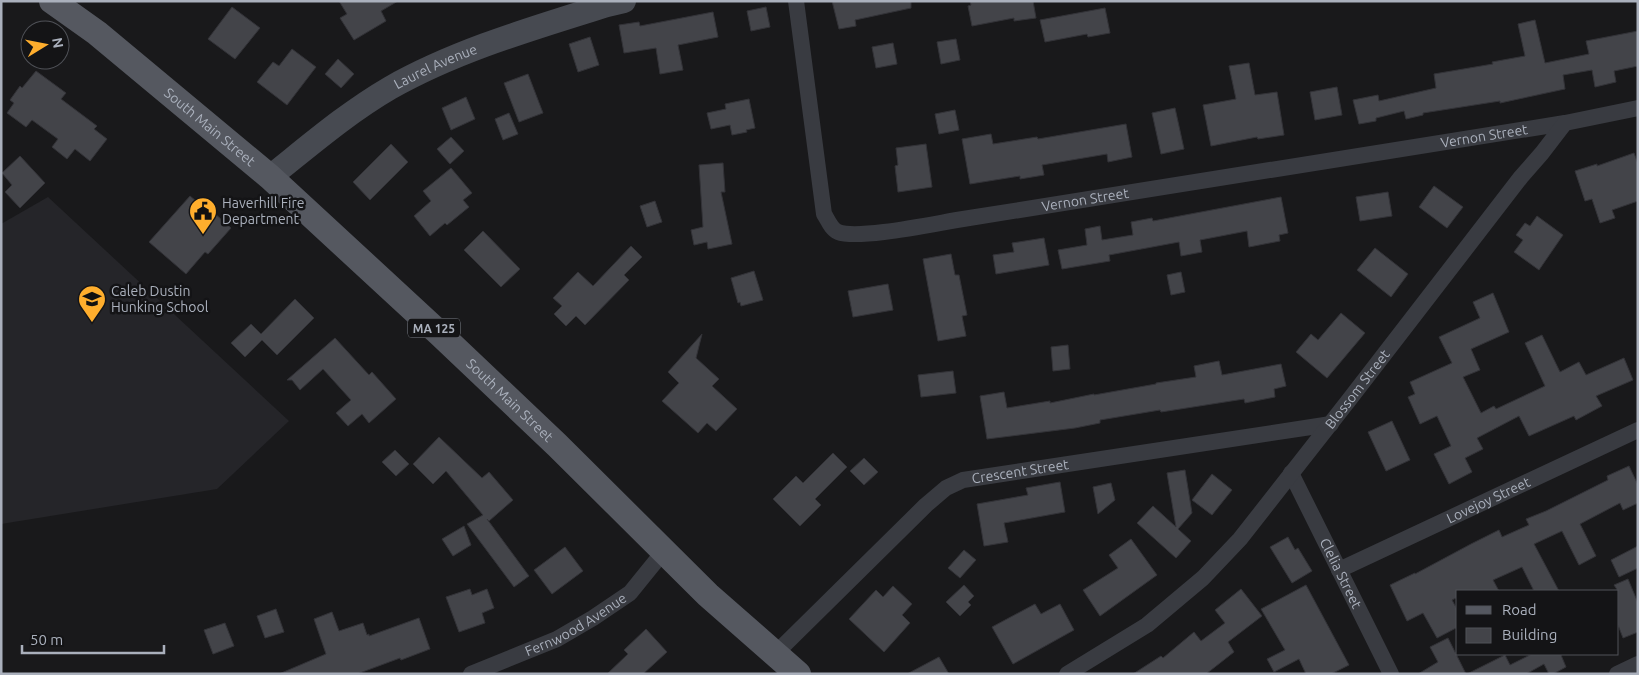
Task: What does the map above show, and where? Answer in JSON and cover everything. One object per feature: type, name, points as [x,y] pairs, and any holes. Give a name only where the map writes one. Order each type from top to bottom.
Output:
[{"type":"main road","name":"South Main Street","points":[[52,1],[97,33],[270,177],[557,444],[708,595],[798,674]]},
{"type":"main road","name":"Laurel Avenue","points":[[270,177],[347,116],[390,88],[441,63],[508,37],[622,2]]},
{"type":"street","name":"Vernon Street","points":[[796,1],[824,214],[834,229],[840,233],[864,234],[954,221],[1565,123]]},
{"type":"street","points":[[1565,123],[1638,108]]},
{"type":"street","name":"Blossom Street","points":[[1067,674],[1147,625],[1203,578],[1240,539],[1520,177],[1542,153],[1565,123]]},
{"type":"street","name":"Crescent Street","points":[[775,654],[926,504],[946,488],[964,480],[1330,424]]},
{"type":"street","name":"Lovejoy Street","points":[[1339,570],[1638,430]]},
{"type":"street","name":"Clelia Street","points":[[1291,473],[1391,674]]},
{"type":"street","name":"Fernwood Avenue","points":[[471,674],[557,639],[593,618],[630,593],[664,551]]},
{"type":"street","points":[[1617,674],[1638,664]]},
{"type":"shaded area","name":"Caleb Dustin Hunking School","points":[[48,197],[289,421],[217,489],[1,524],[1,224]]},
{"type":"building","points":[[339,1],[398,1],[381,11],[386,21],[354,40],[340,18],[347,14]]},
{"type":"building","points":[[832,1],[911,1],[911,8],[855,20],[856,26],[839,29]]},
{"type":"building","points":[[970,1],[1033,1],[1036,18],[1014,21],[1014,18],[972,26],[968,6],[971,5]]},
{"type":"building","points":[[232,7],[260,28],[235,59],[208,39]]},
{"type":"building","points":[[766,7],[770,27],[751,31],[747,11]]},
{"type":"building","points":[[1105,8],[1110,33],[1088,37],[1087,34],[1045,42],[1040,20]]},
{"type":"building","points":[[713,12],[718,37],[678,45],[683,70],[660,74],[656,48],[624,53],[619,25],[639,22],[640,26]]},
{"type":"building","points":[[1535,20],[1545,63],[1589,54],[1586,41],[1638,31],[1638,66],[1614,71],[1616,82],[1595,87],[1592,70],[1563,75],[1565,89],[1500,103],[1500,101],[1423,113],[1423,115],[1406,119],[1404,111],[1376,118],[1376,121],[1359,124],[1353,100],[1378,95],[1379,101],[1436,88],[1434,74],[1493,64],[1492,62],[1525,56],[1518,24]]},
{"type":"building","points":[[590,37],[599,65],[578,72],[569,44]]},
{"type":"building","points":[[956,39],[960,60],[941,64],[937,42]]},
{"type":"building","points":[[893,43],[897,64],[876,68],[872,47]]},
{"type":"building","points":[[292,49],[316,67],[287,105],[257,82],[273,62],[279,66]]},
{"type":"building","points":[[338,59],[354,74],[341,88],[325,74]]},
{"type":"building","points":[[1249,63],[1255,95],[1277,92],[1284,135],[1258,139],[1257,137],[1211,146],[1203,105],[1236,99],[1229,66]]},
{"type":"building","points":[[36,71],[66,93],[61,99],[97,126],[94,129],[107,139],[90,161],[75,149],[67,159],[52,147],[58,139],[32,120],[26,127],[7,113],[14,103],[10,100],[20,86],[22,88]]},
{"type":"building","points":[[528,74],[543,113],[519,122],[504,83]]},
{"type":"building","points":[[1337,87],[1342,115],[1315,120],[1310,92]]},
{"type":"building","points":[[466,97],[475,119],[451,130],[442,108]]},
{"type":"building","points":[[749,99],[755,128],[732,135],[730,125],[711,129],[707,113],[726,109],[725,104]]},
{"type":"building","points":[[1175,108],[1184,149],[1161,154],[1152,113]]},
{"type":"building","points":[[955,110],[959,130],[939,134],[935,114]]},
{"type":"building","points":[[509,113],[518,134],[503,140],[495,119]]},
{"type":"building","points":[[1126,124],[1132,157],[1108,162],[1107,154],[1042,165],[1044,175],[1020,179],[1020,176],[970,184],[962,139],[991,134],[993,144],[1037,137],[1038,139]]},
{"type":"building","points":[[451,137],[464,151],[450,164],[437,149]]},
{"type":"building","points":[[391,144],[408,162],[370,200],[353,182]]},
{"type":"building","points":[[926,144],[932,187],[898,192],[895,166],[898,165],[896,148]]},
{"type":"building","points":[[1634,153],[1638,164],[1638,201],[1612,210],[1615,218],[1600,223],[1592,199],[1585,201],[1575,171],[1597,164],[1597,166]]},
{"type":"building","points":[[20,156],[45,183],[20,208],[5,192],[12,185],[2,173]]},
{"type":"building","points":[[723,163],[725,192],[721,192],[732,244],[708,249],[707,242],[694,245],[691,230],[703,227],[699,165]]},
{"type":"building","points":[[451,168],[472,193],[463,200],[469,207],[430,236],[414,216],[431,201],[423,191]]},
{"type":"building","points":[[1434,186],[1463,207],[1447,228],[1419,207]]},
{"type":"building","points":[[1388,192],[1392,216],[1360,221],[1356,197]]},
{"type":"building","points":[[190,196],[202,206],[204,204],[231,228],[208,254],[205,252],[186,274],[149,242]]},
{"type":"building","points":[[1281,197],[1288,233],[1279,235],[1280,241],[1249,247],[1247,231],[1200,240],[1202,252],[1181,256],[1179,242],[1109,255],[1110,261],[1062,269],[1058,250],[1087,245],[1085,229],[1100,226],[1102,240],[1133,235],[1131,222],[1152,218],[1153,221]]},
{"type":"building","points":[[655,201],[662,222],[647,227],[640,206]]},
{"type":"building","points":[[1537,216],[1563,235],[1539,270],[1514,252],[1523,240],[1516,235],[1525,223],[1530,226]]},
{"type":"building","points":[[483,231],[520,269],[501,287],[464,250]]},
{"type":"building","points":[[1044,238],[1049,265],[996,274],[993,255],[1014,252],[1012,243]]},
{"type":"building","points":[[631,246],[642,257],[624,275],[629,280],[585,325],[576,316],[566,326],[554,314],[562,306],[553,298],[578,272],[593,286]]},
{"type":"building","points":[[1375,248],[1408,274],[1391,297],[1357,270]]},
{"type":"building","points":[[951,254],[955,275],[959,275],[967,315],[962,316],[966,336],[938,341],[923,259]]},
{"type":"building","points":[[754,271],[763,300],[741,306],[740,302],[738,303],[731,278]]},
{"type":"building","points":[[1181,272],[1185,292],[1171,295],[1167,275]]},
{"type":"building","points":[[888,284],[893,310],[853,317],[848,291]]},
{"type":"building","points":[[1493,293],[1509,332],[1471,349],[1480,370],[1463,377],[1481,413],[1494,406],[1496,409],[1545,386],[1525,343],[1542,335],[1560,372],[1579,362],[1586,375],[1624,358],[1633,380],[1596,396],[1602,406],[1576,420],[1574,416],[1529,436],[1519,416],[1477,438],[1483,449],[1465,458],[1472,472],[1449,484],[1434,454],[1451,446],[1437,416],[1420,424],[1408,397],[1415,394],[1410,382],[1452,363],[1439,337],[1480,318],[1473,302]]},
{"type":"building","points":[[295,299],[314,318],[277,355],[262,340],[245,357],[231,343],[251,324],[261,334]]},
{"type":"building","points":[[1341,313],[1365,333],[1327,378],[1296,352],[1311,334],[1318,340]]},
{"type":"building","points":[[702,334],[696,358],[719,379],[712,386],[737,409],[716,431],[707,423],[698,433],[662,401],[679,383],[668,372]]},
{"type":"building","points":[[335,338],[369,375],[372,372],[396,399],[369,423],[362,414],[348,426],[336,413],[351,400],[323,369],[300,390],[292,380],[287,380]]},
{"type":"building","points":[[1068,345],[1070,369],[1053,371],[1051,347]]},
{"type":"building","points":[[1219,361],[1222,375],[1281,364],[1286,386],[1274,389],[1275,397],[1245,403],[1244,399],[1161,412],[1160,410],[1100,420],[1100,423],[1075,428],[987,439],[980,396],[1004,392],[1007,408],[1050,401],[1050,403],[1196,377],[1194,366]]},
{"type":"building","points":[[953,371],[956,393],[921,397],[918,375]]},
{"type":"building","points":[[1392,421],[1410,460],[1386,471],[1368,432]]},
{"type":"building","points":[[439,437],[482,478],[489,472],[513,500],[489,521],[487,519],[529,576],[514,587],[467,524],[483,515],[446,471],[433,484],[413,464]]},
{"type":"building","points":[[395,450],[409,464],[396,476],[382,462]]},
{"type":"building","points":[[833,453],[847,467],[815,499],[821,505],[800,526],[773,499],[796,476],[803,483]]},
{"type":"building","points":[[864,458],[878,472],[864,485],[850,471]]},
{"type":"building","points":[[1629,466],[1638,485],[1638,503],[1623,510],[1620,503],[1580,524],[1596,556],[1579,565],[1562,531],[1534,544],[1558,590],[1534,590],[1522,567],[1493,580],[1498,590],[1456,590],[1456,598],[1452,600],[1456,607],[1456,628],[1437,638],[1423,613],[1407,621],[1390,585],[1499,530],[1502,537],[1529,525],[1526,519],[1608,480],[1607,476]]},
{"type":"building","points":[[1185,470],[1192,513],[1178,529],[1191,541],[1176,558],[1137,523],[1153,506],[1176,527],[1167,473]]},
{"type":"building","points":[[1212,474],[1232,490],[1212,515],[1192,500]]},
{"type":"building","points":[[1060,482],[1065,512],[1004,523],[1008,542],[984,546],[977,504],[1028,495],[1026,488]]},
{"type":"building","points":[[1111,483],[1115,500],[1098,514],[1093,487]]},
{"type":"building","points":[[464,526],[471,545],[453,556],[442,539]]},
{"type":"building","points":[[1288,537],[1295,550],[1298,548],[1312,571],[1292,583],[1270,547]]},
{"type":"building","points":[[1131,539],[1157,575],[1100,616],[1083,590],[1118,568],[1109,555]]},
{"type":"building","points":[[1638,546],[1638,568],[1619,577],[1611,560]]},
{"type":"building","points":[[565,547],[583,571],[552,594],[534,570]]},
{"type":"building","points":[[964,550],[976,560],[960,578],[948,568]]},
{"type":"building","points":[[1628,579],[1638,603],[1638,632],[1623,638],[1619,628],[1619,590],[1614,585]]},
{"type":"building","points":[[964,585],[974,596],[968,602],[971,605],[960,616],[946,602]]},
{"type":"building","points":[[1306,585],[1349,665],[1331,674],[1306,674],[1299,659],[1274,672],[1267,659],[1285,650],[1261,609]]},
{"type":"building","points":[[893,586],[912,604],[902,615],[910,623],[884,652],[849,619],[876,590],[883,597]]},
{"type":"building","points":[[470,589],[472,595],[487,589],[494,608],[482,613],[485,623],[459,632],[446,597]]},
{"type":"building","points":[[1241,589],[1262,616],[1228,642],[1234,652],[1206,674],[1133,674],[1161,656],[1163,658],[1194,632],[1201,641],[1225,623],[1215,610]]},
{"type":"building","points":[[1035,604],[1041,614],[1060,604],[1074,630],[1013,664],[992,627]]},
{"type":"building","points":[[276,609],[284,632],[265,638],[257,616]]},
{"type":"building","points":[[332,612],[339,631],[363,623],[369,636],[419,618],[430,649],[357,674],[279,674],[326,654],[314,619]]},
{"type":"building","points":[[225,623],[234,646],[213,654],[204,630]]},
{"type":"building","points":[[646,629],[667,652],[643,674],[607,674],[628,654],[624,650]]},
{"type":"building","points":[[1448,638],[1466,674],[1418,674],[1438,662],[1430,647]]},
{"type":"building","points":[[1505,655],[1510,665],[1530,655],[1561,655],[1566,667],[1553,674],[1549,674],[1544,664],[1526,674],[1467,674]]},
{"type":"building","points":[[939,657],[949,674],[907,674]]},
{"type":"place","name":"Haverhill Fire Department","points":[[203,235]]},
{"type":"place","name":"Caleb Dustin Hunking School","points":[[92,323]]}]
